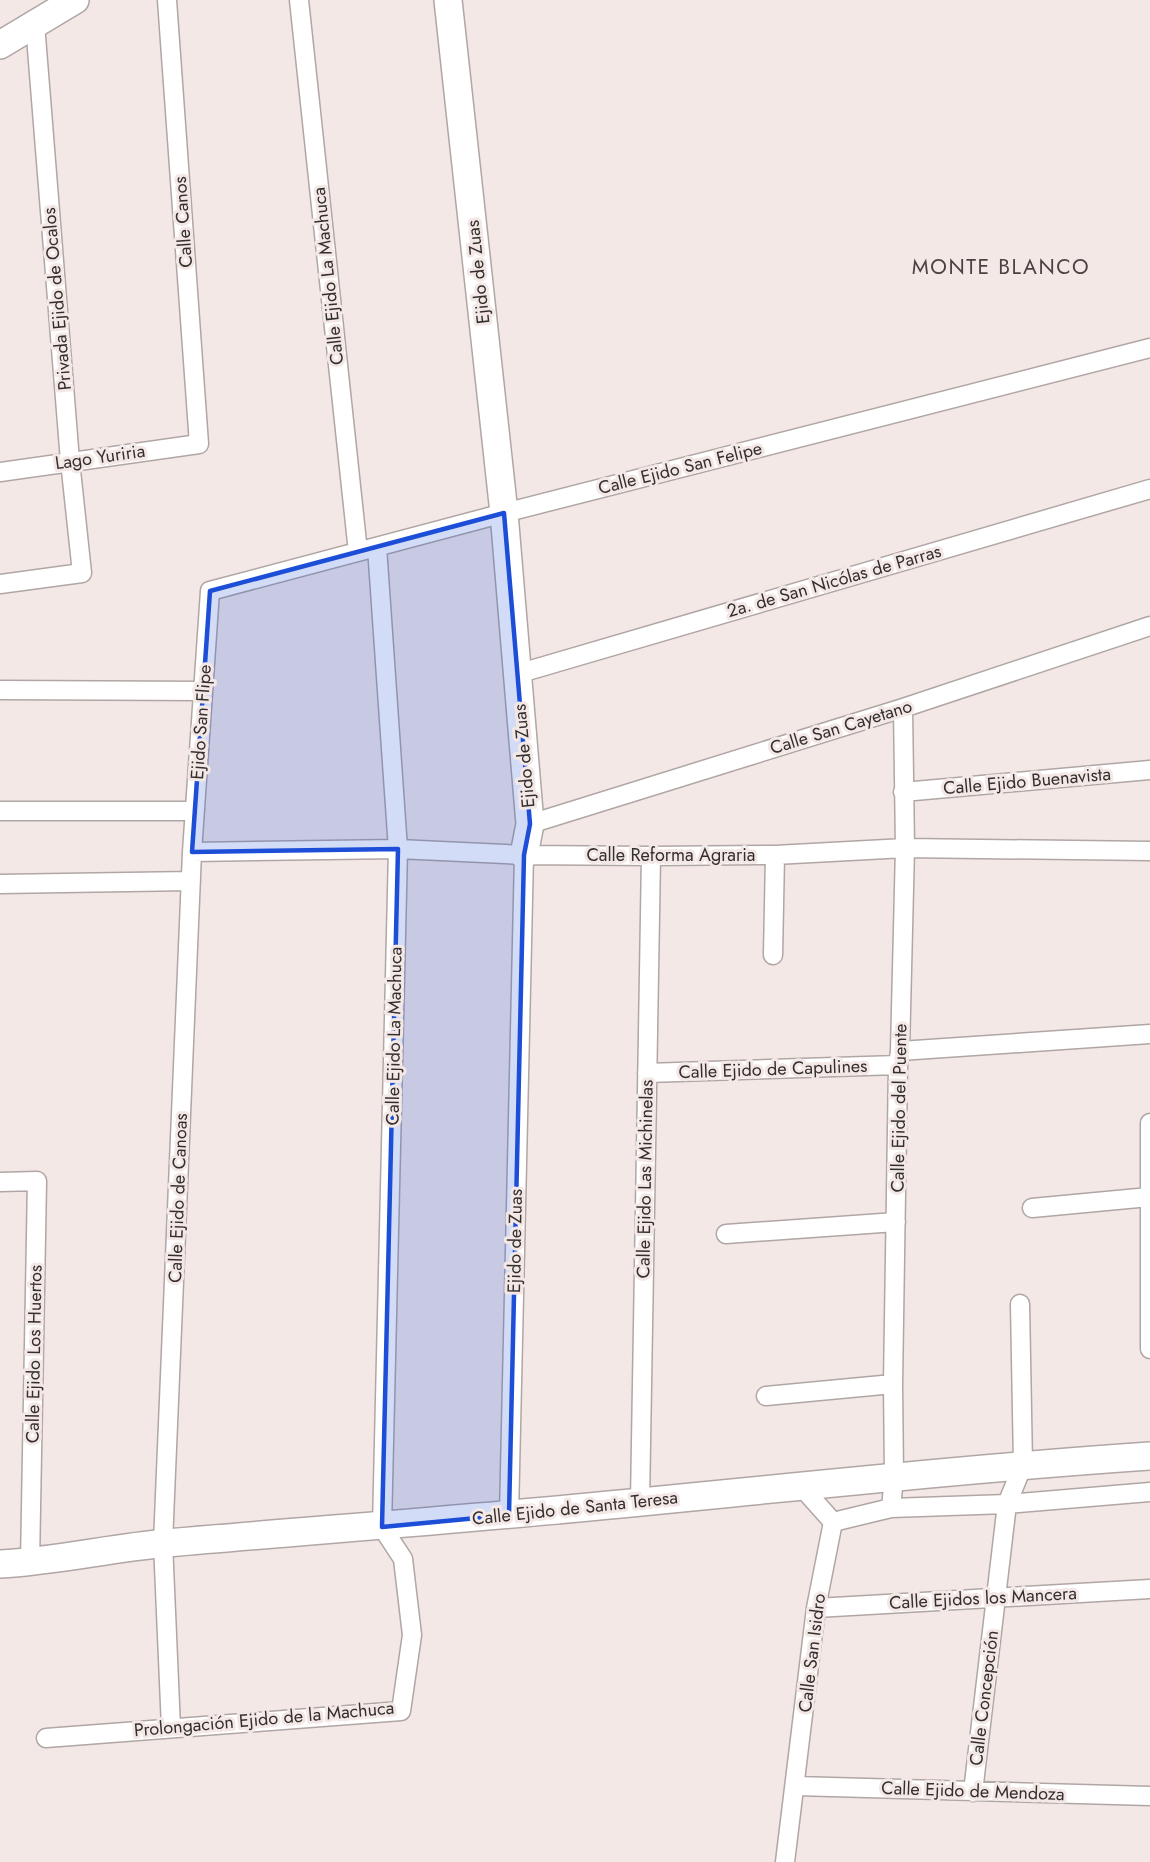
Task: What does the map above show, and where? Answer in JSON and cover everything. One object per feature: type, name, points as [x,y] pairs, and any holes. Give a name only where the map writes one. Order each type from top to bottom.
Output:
[{"type":"street","points":[[0,45],[75,0]]},
{"type":"street","name":"Calle Canos","points":[[167,0],[200,444]]},
{"type":"street","name":"Calle Ejido La Machuca","points":[[299,0],[358,552]]},
{"type":"street","name":"Ejido de Zuas","points":[[448,0],[504,513],[531,824],[524,855],[508,1515]]},
{"type":"street","name":"Privada Ejido de Ocalos","points":[[0,584],[82,573],[70,460],[35,24]]},
{"type":"street","name":"Calle Ejido San Felipe","points":[[210,591],[504,513],[1150,348]]},
{"type":"street","name":"Lago Yuriria","points":[[0,472],[70,460],[200,444]]},
{"type":"street","name":"2a. de San Nicólas de Parras","points":[[517,674],[1150,489]]},
{"type":"street","name":"Calle Ejido La Machuca","points":[[376,547],[398,849],[382,1527]]},
{"type":"street","name":"Ejido San Flipe","points":[[192,852],[210,591]]},
{"type":"street","name":"Calle San Cayetano","points":[[531,824],[903,708],[1150,626]]},
{"type":"street","points":[[0,690],[203,691]]},
{"type":"street","name":"Calle Ejido del Puente","points":[[891,1508],[894,1477],[893,1384],[905,848],[903,708]]},
{"type":"street","name":"Calle Ejido Buenavista","points":[[903,792],[1150,770]]},
{"type":"street","points":[[0,811],[195,811]]},
{"type":"street","name":"Calle Reforma Agraria","points":[[192,852],[398,849],[524,855],[651,856],[776,855],[905,848],[1150,851]]},
{"type":"street","name":"Calle Ejido de Canoas","points":[[171,1728],[163,1543],[192,852]]},
{"type":"street","points":[[773,955],[776,855]]},
{"type":"street","name":"Calle Ejido Las Michinelas","points":[[640,1503],[651,856]]},
{"type":"street","points":[[0,884],[191,881]]},
{"type":"street","name":"Calle Ejido de Capulines","points":[[647,1073],[899,1058],[1150,1034]]},
{"type":"street","points":[[1150,1123],[1150,1349]]},
{"type":"street","name":"Calle Ejido Los Huertos","points":[[0,1182],[37,1181],[30,1563]]},
{"type":"street","points":[[1032,1208],[1149,1197]]},
{"type":"street","points":[[726,1234],[896,1222]]},
{"type":"street","points":[[1020,1304],[1023,1465]]},
{"type":"street","points":[[766,1396],[893,1384]]},
{"type":"street","name":"Calle Ejido de Santa Teresa","points":[[0,1564],[30,1563],[163,1543],[382,1527],[640,1503],[800,1485],[1150,1456]]},
{"type":"street","name":"Calle Concepción","points":[[973,1792],[1006,1504],[1023,1465]]},
{"type":"street","points":[[800,1485],[833,1522],[891,1508],[1006,1504],[1150,1492]]},
{"type":"street","name":"Calle San Isidro","points":[[785,1862],[816,1608],[833,1522]]},
{"type":"street","name":"Prolongación Ejido de la Machuca","points":[[46,1738],[401,1711],[412,1635],[403,1559],[382,1527]]},
{"type":"street","name":"Calle Ejidos los Mancera","points":[[816,1608],[1150,1589]]},
{"type":"street","name":"Calle Ejido de Mendoza","points":[[796,1786],[1150,1796]]},
{"type":"highlighted area","points":[[504,513],[530,824],[524,855],[509,1515],[382,1527],[398,849],[192,852],[210,591]]},
{"type":"district","name":"MONTE BLANCO","points":[[1001,267]]}]
